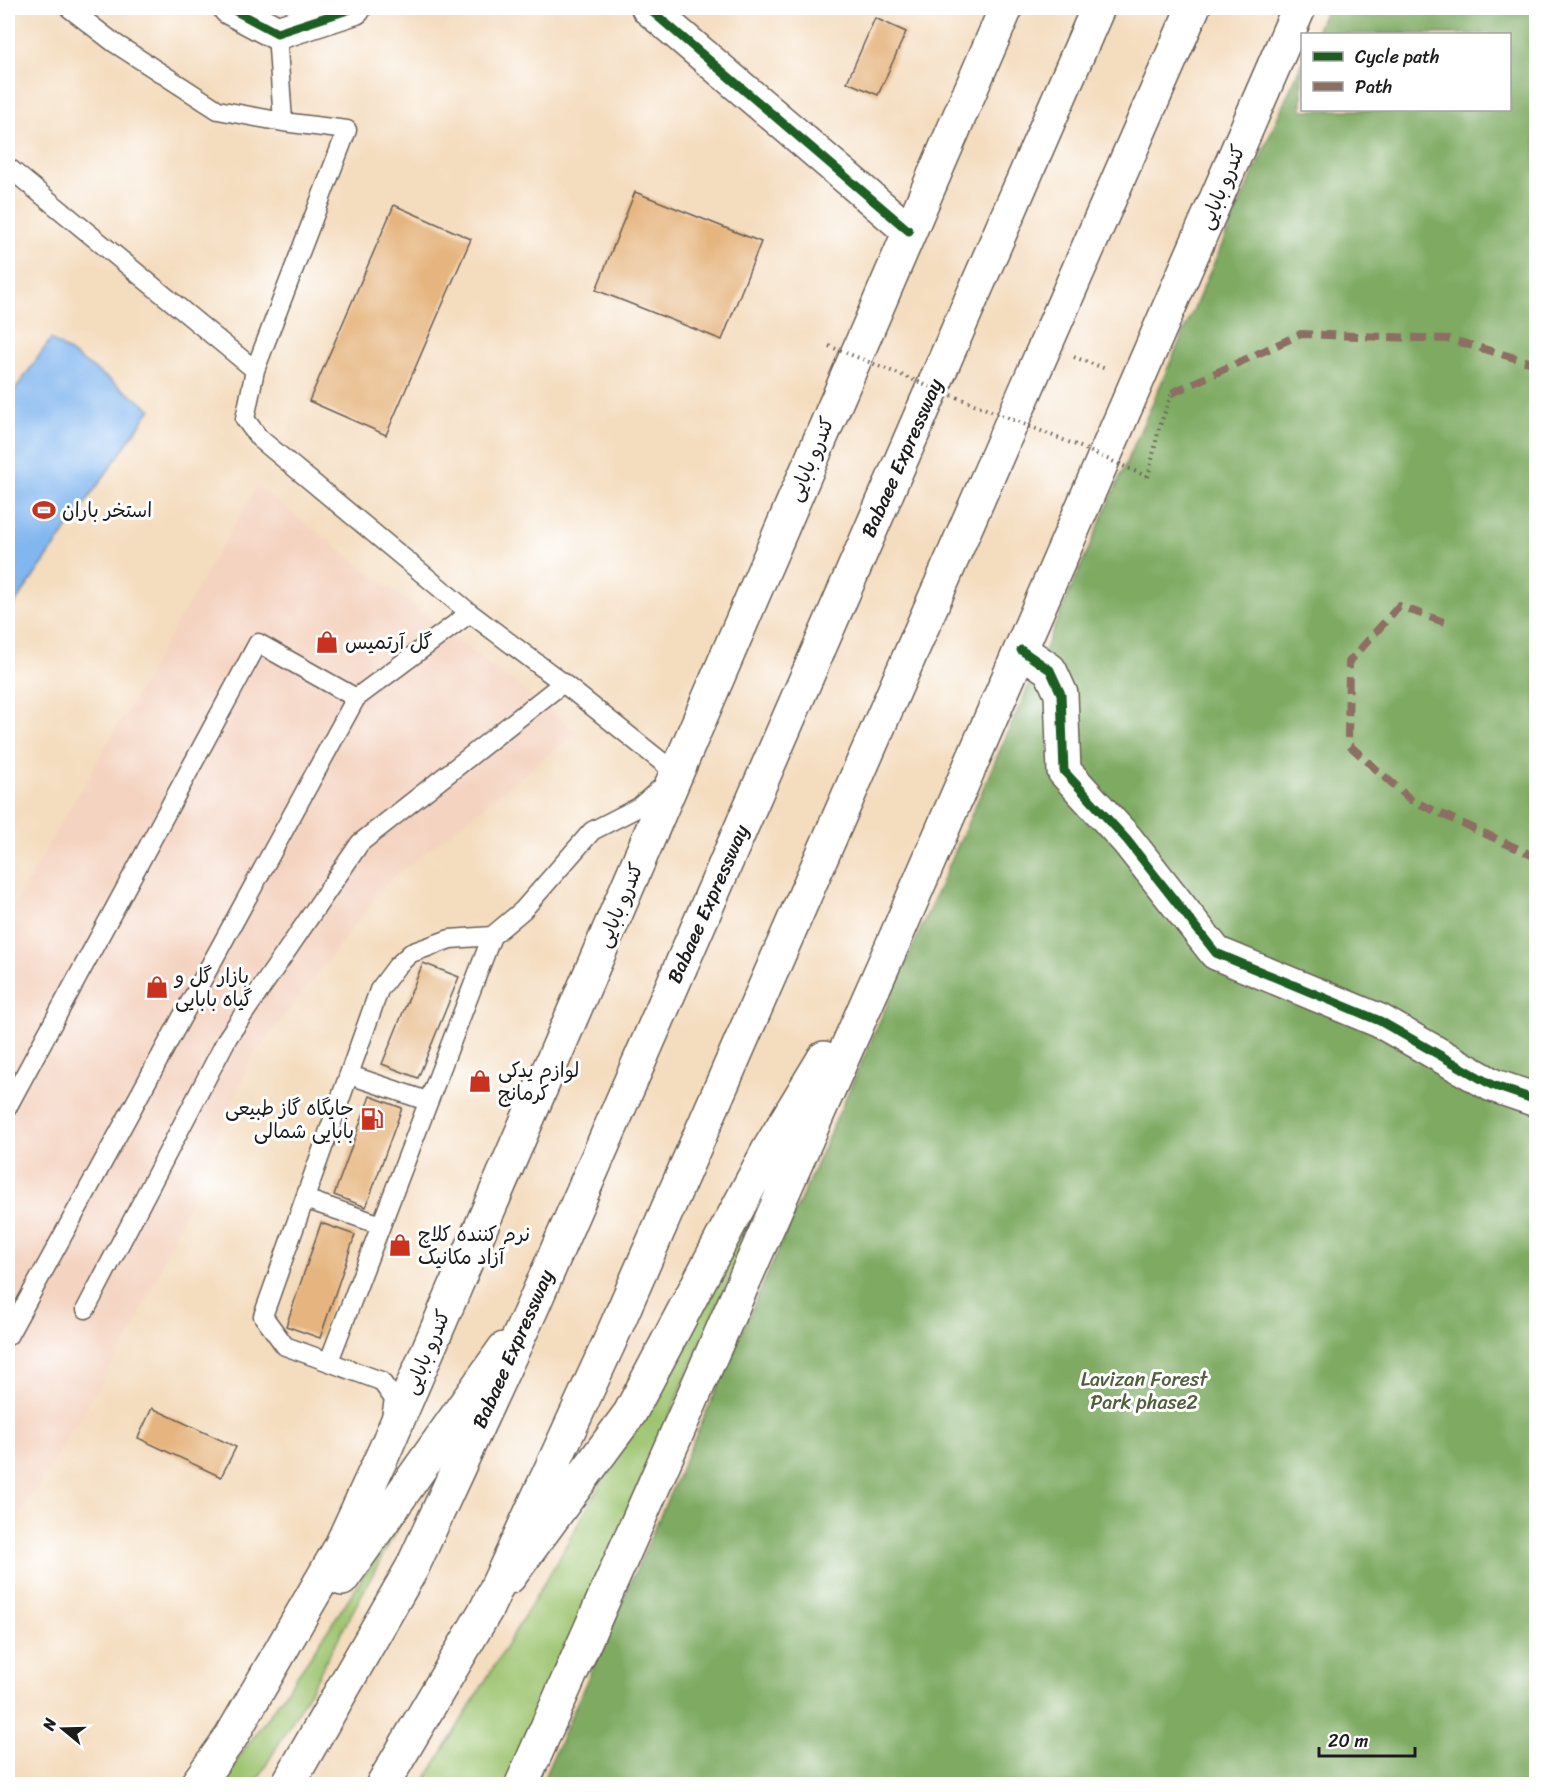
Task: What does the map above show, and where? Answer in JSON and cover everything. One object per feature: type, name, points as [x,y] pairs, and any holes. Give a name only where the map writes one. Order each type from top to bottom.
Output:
[{"type":"main road","points":[[230,8],[277,33],[354,8]]},
{"type":"main road","points":[[648,8],[909,231]]},
{"type":"main road","name":"کندرو بابایی","points":[[197,1785],[231,1737],[340,1548],[385,1450],[1006,8]]},
{"type":"main road","name":"Babaee Expressway","points":[[288,1785],[412,1568],[532,1308],[1098,8]]},
{"type":"main road","points":[[383,1785],[487,1608],[609,1343],[1193,8]]},
{"type":"main road","name":"کندرو بابایی","points":[[522,1785],[896,939],[1299,8]]},
{"type":"main road","points":[[1021,650],[1050,670],[1061,694],[1064,771],[1127,840],[1216,953],[1380,1021],[1492,1085],[1536,1100]]},
{"type":"main road","points":[[487,1608],[630,1413],[769,1149],[896,939]]},
{"type":"main road","points":[[231,1737],[532,1308]]},
{"type":"lane","points":[[69,8],[113,42],[218,110],[283,122],[347,130],[255,370],[245,419],[259,438],[470,613],[563,683],[677,774],[639,807],[592,831],[523,910],[492,936],[330,1361]]},
{"type":"lane","points":[[277,33],[283,122]]},
{"type":"lane","points":[[8,167],[255,370]]},
{"type":"lane","points":[[8,1336],[356,698],[470,613]]},
{"type":"lane","points":[[8,1106],[258,643],[356,698]]},
{"type":"lane","points":[[86,1309],[228,1037],[360,843],[563,683]]},
{"type":"lane","points":[[385,1450],[394,1399],[381,1381],[285,1346],[263,1316],[379,990],[411,953],[450,939],[492,936]]},
{"type":"lane","points":[[350,1075],[428,1101]]},
{"type":"lane","points":[[305,1199],[381,1225]]},
{"type":"path","points":[[829,346],[1077,445],[1148,477],[1159,428],[1172,393]]},
{"type":"shaded area","name":"بازار گل و گیاه بابایی","points":[[257,486],[578,732],[389,881],[251,1059],[133,1331],[8,1536],[8,915]]},
{"type":"green space","name":"Lavizan Forest Park phase2","points":[[1326,8],[1536,8],[1536,1784],[541,1784],[1025,694],[1301,64],[1301,111],[1511,111],[1511,33],[1315,33]]},
{"type":"green space","points":[[808,1097],[509,1784],[423,1784],[552,1570],[643,1409]]},
{"type":"green space","points":[[408,1509],[311,1689],[255,1784],[220,1784],[306,1663]]},
{"type":"water","name":"استخر باران","points":[[51,339],[151,409],[9,612],[8,400]]},
{"type":"building","points":[[875,18],[906,32],[878,95],[847,82]]},
{"type":"building","points":[[635,192],[761,242],[722,340],[596,290]]},
{"type":"building","points":[[394,205],[471,239],[386,435],[309,401]]},
{"type":"building","points":[[423,963],[459,977],[418,1078],[382,1064]]},
{"type":"building","points":[[370,1096],[402,1108],[366,1207],[334,1195]]},
{"type":"building","points":[[321,1223],[355,1235],[320,1338],[286,1326]]},
{"type":"building","points":[[152,1408],[236,1447],[221,1477],[138,1438]]},
{"type":"marked path","points":[[1172,393],[1301,334],[1449,339],[1536,364]]},
{"type":"marked path","points":[[1444,622],[1399,606],[1349,662],[1348,744],[1411,800],[1536,857]]},
{"type":"cycle path","points":[[230,8],[277,33],[354,8]]},
{"type":"cycle path","points":[[648,8],[909,231]]},
{"type":"cycle path","points":[[1021,650],[1050,670],[1061,694],[1064,771],[1127,840],[1216,953],[1380,1021],[1492,1085],[1536,1100]]},
{"type":"place","name":"استخر باران","points":[[44,510]]},
{"type":"place","name":"گل آرتمیس","points":[[327,642]]},
{"type":"place","name":"بازار گل و گیاه بابایی","points":[[157,987]]},
{"type":"place","name":"لوازم یدکی کرمانج","points":[[480,1081]]},
{"type":"place","name":"جایگاه گاز طبیعی بابایی شمالی","points":[[372,1119]]},
{"type":"place","name":"نرم کننده کلاچ آزاد مکانیک","points":[[400,1245]]}]
